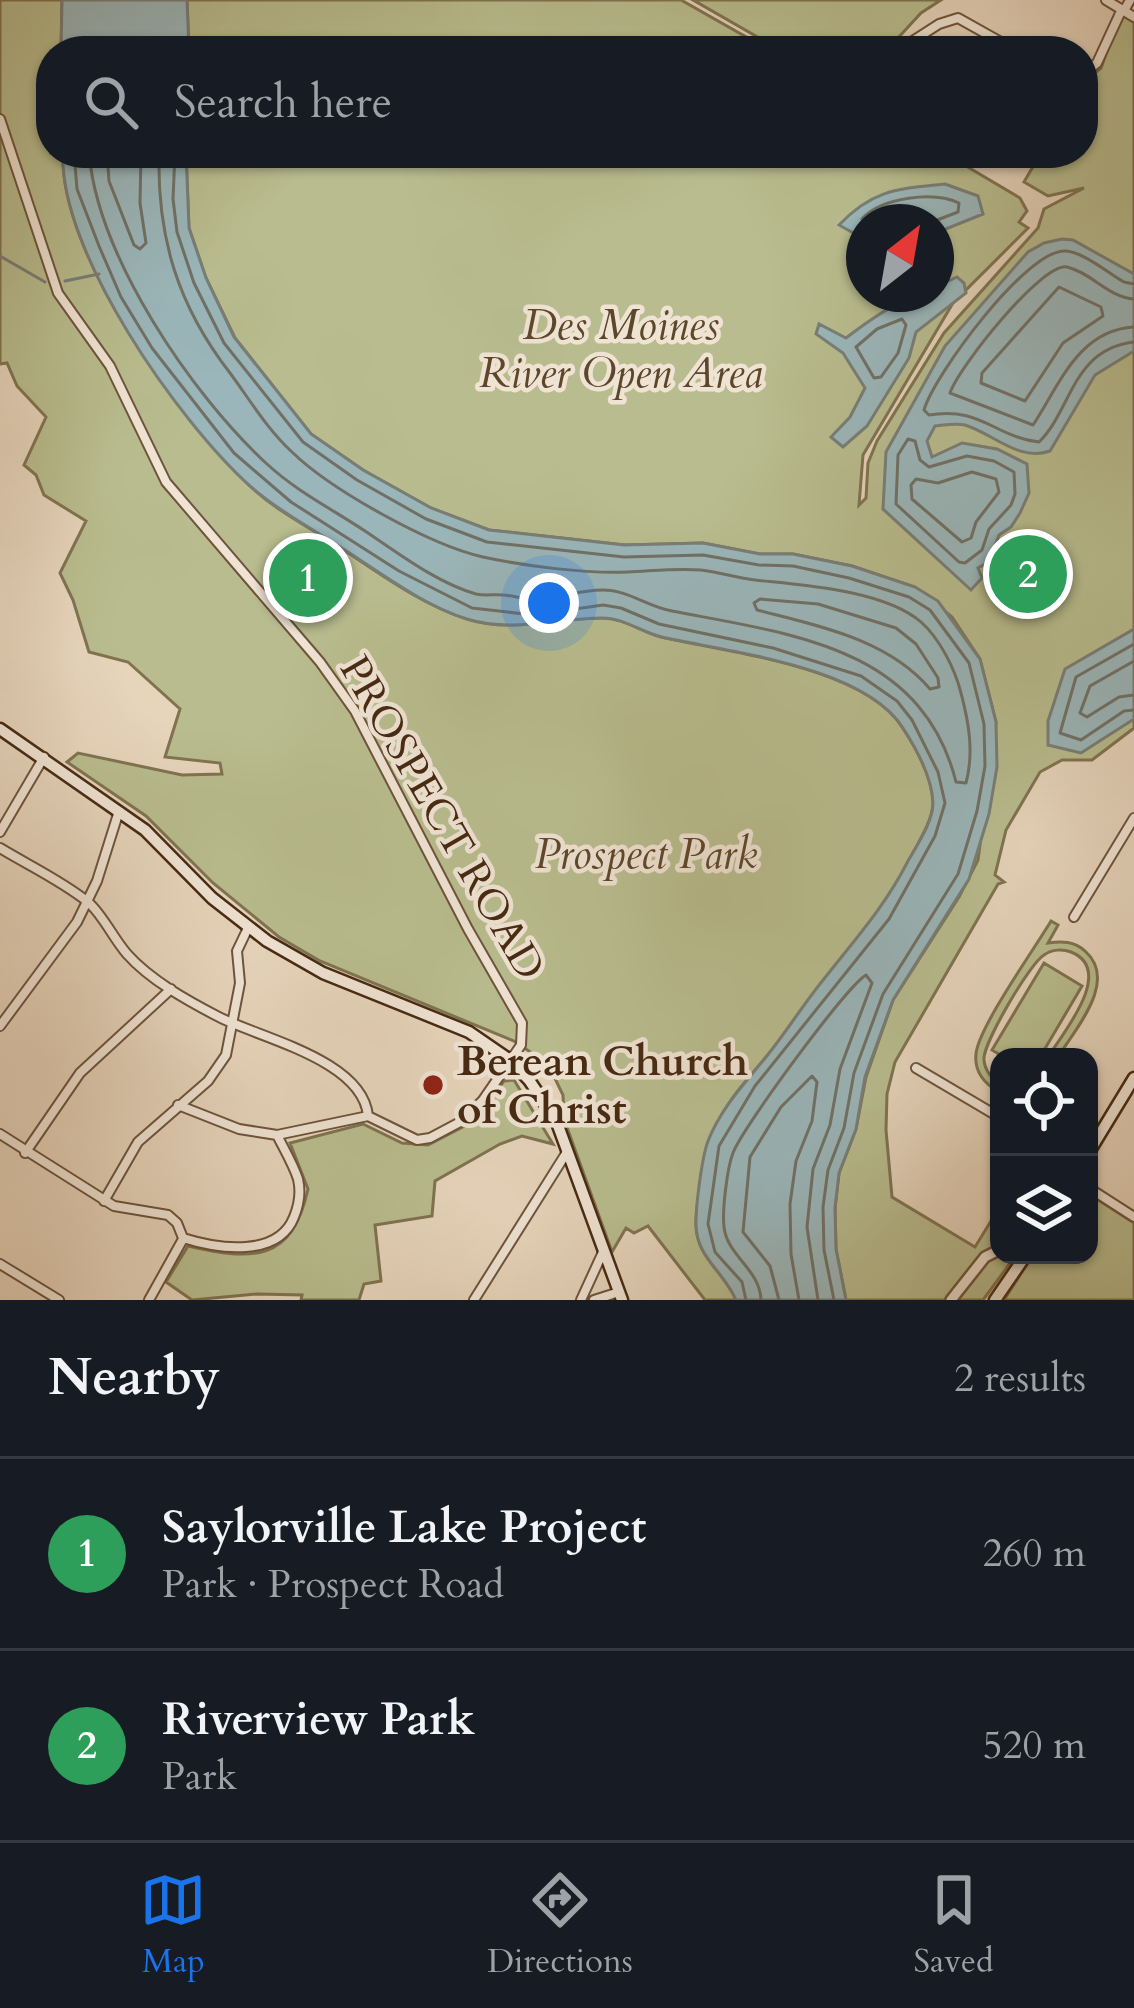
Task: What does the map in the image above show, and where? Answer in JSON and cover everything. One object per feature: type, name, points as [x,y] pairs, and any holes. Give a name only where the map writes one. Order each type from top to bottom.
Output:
[{"type":"main road","points":[[0,729],[165,848],[248,928],[323,973],[469,1031],[510,1060],[548,1106],[620,1296]]},
{"type":"main road","points":[[1098,1137],[1134,1078]]},
{"type":"main road","points":[[994,1300],[1016,1264]]},
{"type":"street","points":[[1106,0],[1134,16]]},
{"type":"street","points":[[1098,61],[1130,0]]},
{"type":"street","points":[[922,36],[952,19],[970,22],[993,36]]},
{"type":"street","name":"PROSPECT ROAD","points":[[0,118],[58,292],[110,366],[173,492],[320,662],[370,737],[468,929],[519,1015],[524,1035],[510,1060]]},
{"type":"street","points":[[0,832],[44,757]]},
{"type":"street","points":[[0,1026],[59,950],[88,902],[119,812]]},
{"type":"street","points":[[1074,917],[1134,818]]},
{"type":"street","points":[[0,848],[88,902],[131,958],[172,989],[233,1024],[325,1063],[357,1093],[368,1116]]},
{"type":"street","points":[[104,1201],[138,1142],[218,1069],[233,1024],[239,983],[237,951],[248,928]]},
{"type":"street","points":[[25,1153],[80,1073],[172,989]]},
{"type":"street","points":[[178,1105],[239,1129],[277,1135],[368,1116],[409,1137],[430,1138],[472,1113],[510,1060]]},
{"type":"street","points":[[916,1068],[990,1112]]},
{"type":"street","points":[[0,1134],[104,1201],[162,1213],[177,1223],[183,1238]]},
{"type":"street","points":[[183,1238],[202,1244],[267,1244],[288,1231],[298,1204],[298,1182],[277,1135]]},
{"type":"street","points":[[474,1300],[567,1153]]},
{"type":"street","points":[[1098,1194],[1134,1217]]},
{"type":"street","points":[[149,1300],[183,1238]]},
{"type":"street","points":[[581,1300],[604,1251]]},
{"type":"street","points":[[951,1300],[990,1254]]},
{"type":"street","points":[[0,1264],[59,1300]]},
{"type":"street","points":[[594,1300],[620,1296]]},
{"type":"green space","name":"Prospect Park","points":[[0,0],[62,0],[61,36],[36,36],[36,168],[64,168],[81,238],[128,332],[190,420],[259,494],[397,585],[467,619],[501,625],[609,618],[661,637],[827,676],[883,707],[902,727],[932,792],[930,817],[920,840],[880,908],[722,1114],[706,1158],[697,1234],[736,1300],[705,1300],[648,1226],[634,1233],[626,1228],[612,1252],[564,1119],[563,1095],[548,1064],[514,1041],[320,961],[279,937],[213,883],[146,816],[67,762],[78,753],[182,775],[222,774],[220,763],[165,757],[180,709],[128,662],[89,652],[60,573],[86,521],[44,495],[36,475],[24,465],[46,417],[17,386],[7,363],[0,364]]},
{"type":"green space","points":[[187,0],[681,0],[745,36],[188,36]]},
{"type":"green space","points":[[693,0],[941,0],[900,36],[756,36]]},
{"type":"green space","name":"Des Moines River Open Area","points":[[1122,9],[1134,17],[1134,728],[1092,760],[1062,760],[1040,772],[1006,830],[995,875],[1004,882],[998,884],[895,1062],[887,1094],[892,1197],[975,1247],[990,1223],[990,1264],[1009,1264],[983,1300],[846,1300],[836,1249],[835,1208],[839,1173],[856,1129],[866,1077],[893,1000],[978,860],[996,722],[980,659],[952,617],[915,587],[852,566],[703,543],[625,545],[489,530],[431,508],[363,470],[311,434],[235,338],[206,278],[189,228],[187,168],[969,168],[1020,198],[1027,211],[1019,222],[1028,228],[954,302],[954,204],[846,204],[846,312],[948,312],[863,455],[859,505],[866,498],[868,463],[877,441],[944,333],[1038,228],[1044,209],[1084,188],[1048,196],[1024,182],[1032,168],[1098,168],[1098,70]]},
{"type":"green space","points":[[1051,921],[1058,925],[1048,943],[1077,945],[1094,963],[1098,976],[1091,1005],[1064,1048],[1054,1048],[1082,1002],[1088,973],[1084,961],[1068,951],[1050,952],[1037,961],[985,1052],[990,1085],[979,1072],[976,1054],[996,1008]]},
{"type":"green space","points":[[1044,963],[1082,986],[1045,1048],[993,1048]]},
{"type":"green space","points":[[514,1080],[553,1144],[522,1136],[500,1144],[435,1181],[432,1216],[375,1225],[381,1281],[364,1284],[359,1300],[257,1294],[192,1300],[166,1282],[188,1246],[250,1254],[280,1243],[292,1231],[308,1189],[290,1143],[363,1124],[402,1143],[428,1145],[476,1120],[504,1081]]},
{"type":"green space","points":[[1098,1200],[1134,1223],[1134,1300],[1004,1300],[1027,1264],[1098,1264]]},
{"type":"water","points":[[62,0],[187,0],[188,36],[61,36]]},
{"type":"water","points":[[64,168],[187,168],[189,228],[234,337],[311,434],[431,508],[489,530],[624,545],[703,543],[852,566],[915,587],[938,601],[980,659],[996,722],[997,767],[989,814],[969,879],[893,1000],[865,1077],[856,1129],[839,1173],[835,1208],[836,1249],[846,1300],[736,1300],[700,1245],[697,1204],[706,1148],[720,1117],[879,908],[927,825],[933,803],[930,784],[903,728],[884,707],[858,690],[793,665],[662,637],[618,620],[484,623],[406,590],[286,513],[221,457],[128,332],[80,238]]},
{"type":"water","points":[[945,184],[978,196],[983,214],[954,226],[954,204],[863,204],[900,190]]},
{"type":"water","points":[[1062,239],[1073,240],[1134,274],[1134,351],[1095,375],[1050,451],[1017,450],[965,425],[935,426],[927,441],[932,457],[962,443],[997,449],[1027,464],[1029,493],[1011,527],[999,535],[989,562],[978,568],[982,578],[971,590],[883,509],[886,452],[945,346],[1028,252]]},
{"type":"water","points":[[954,278],[964,283],[966,293],[954,302]]},
{"type":"water","points":[[884,312],[942,312],[916,332],[909,358],[867,426],[843,447],[831,437],[850,417],[865,388],[843,353],[816,334],[819,324],[846,338]]},
{"type":"water","points":[[1134,629],[1134,719],[1081,753],[1048,745],[1048,721],[1065,669]]},
{"type":"waterway","points":[[0,256],[45,282]]},
{"type":"waterway","points":[[65,281],[99,274]]},
{"type":"place","name":"Riverview Park","points":[[1028,574]]},
{"type":"place","name":"Saylorville Lake Project","points":[[308,578]]},
{"type":"place","name":"Berean Church of Christ","points":[[433,1085]]}]
